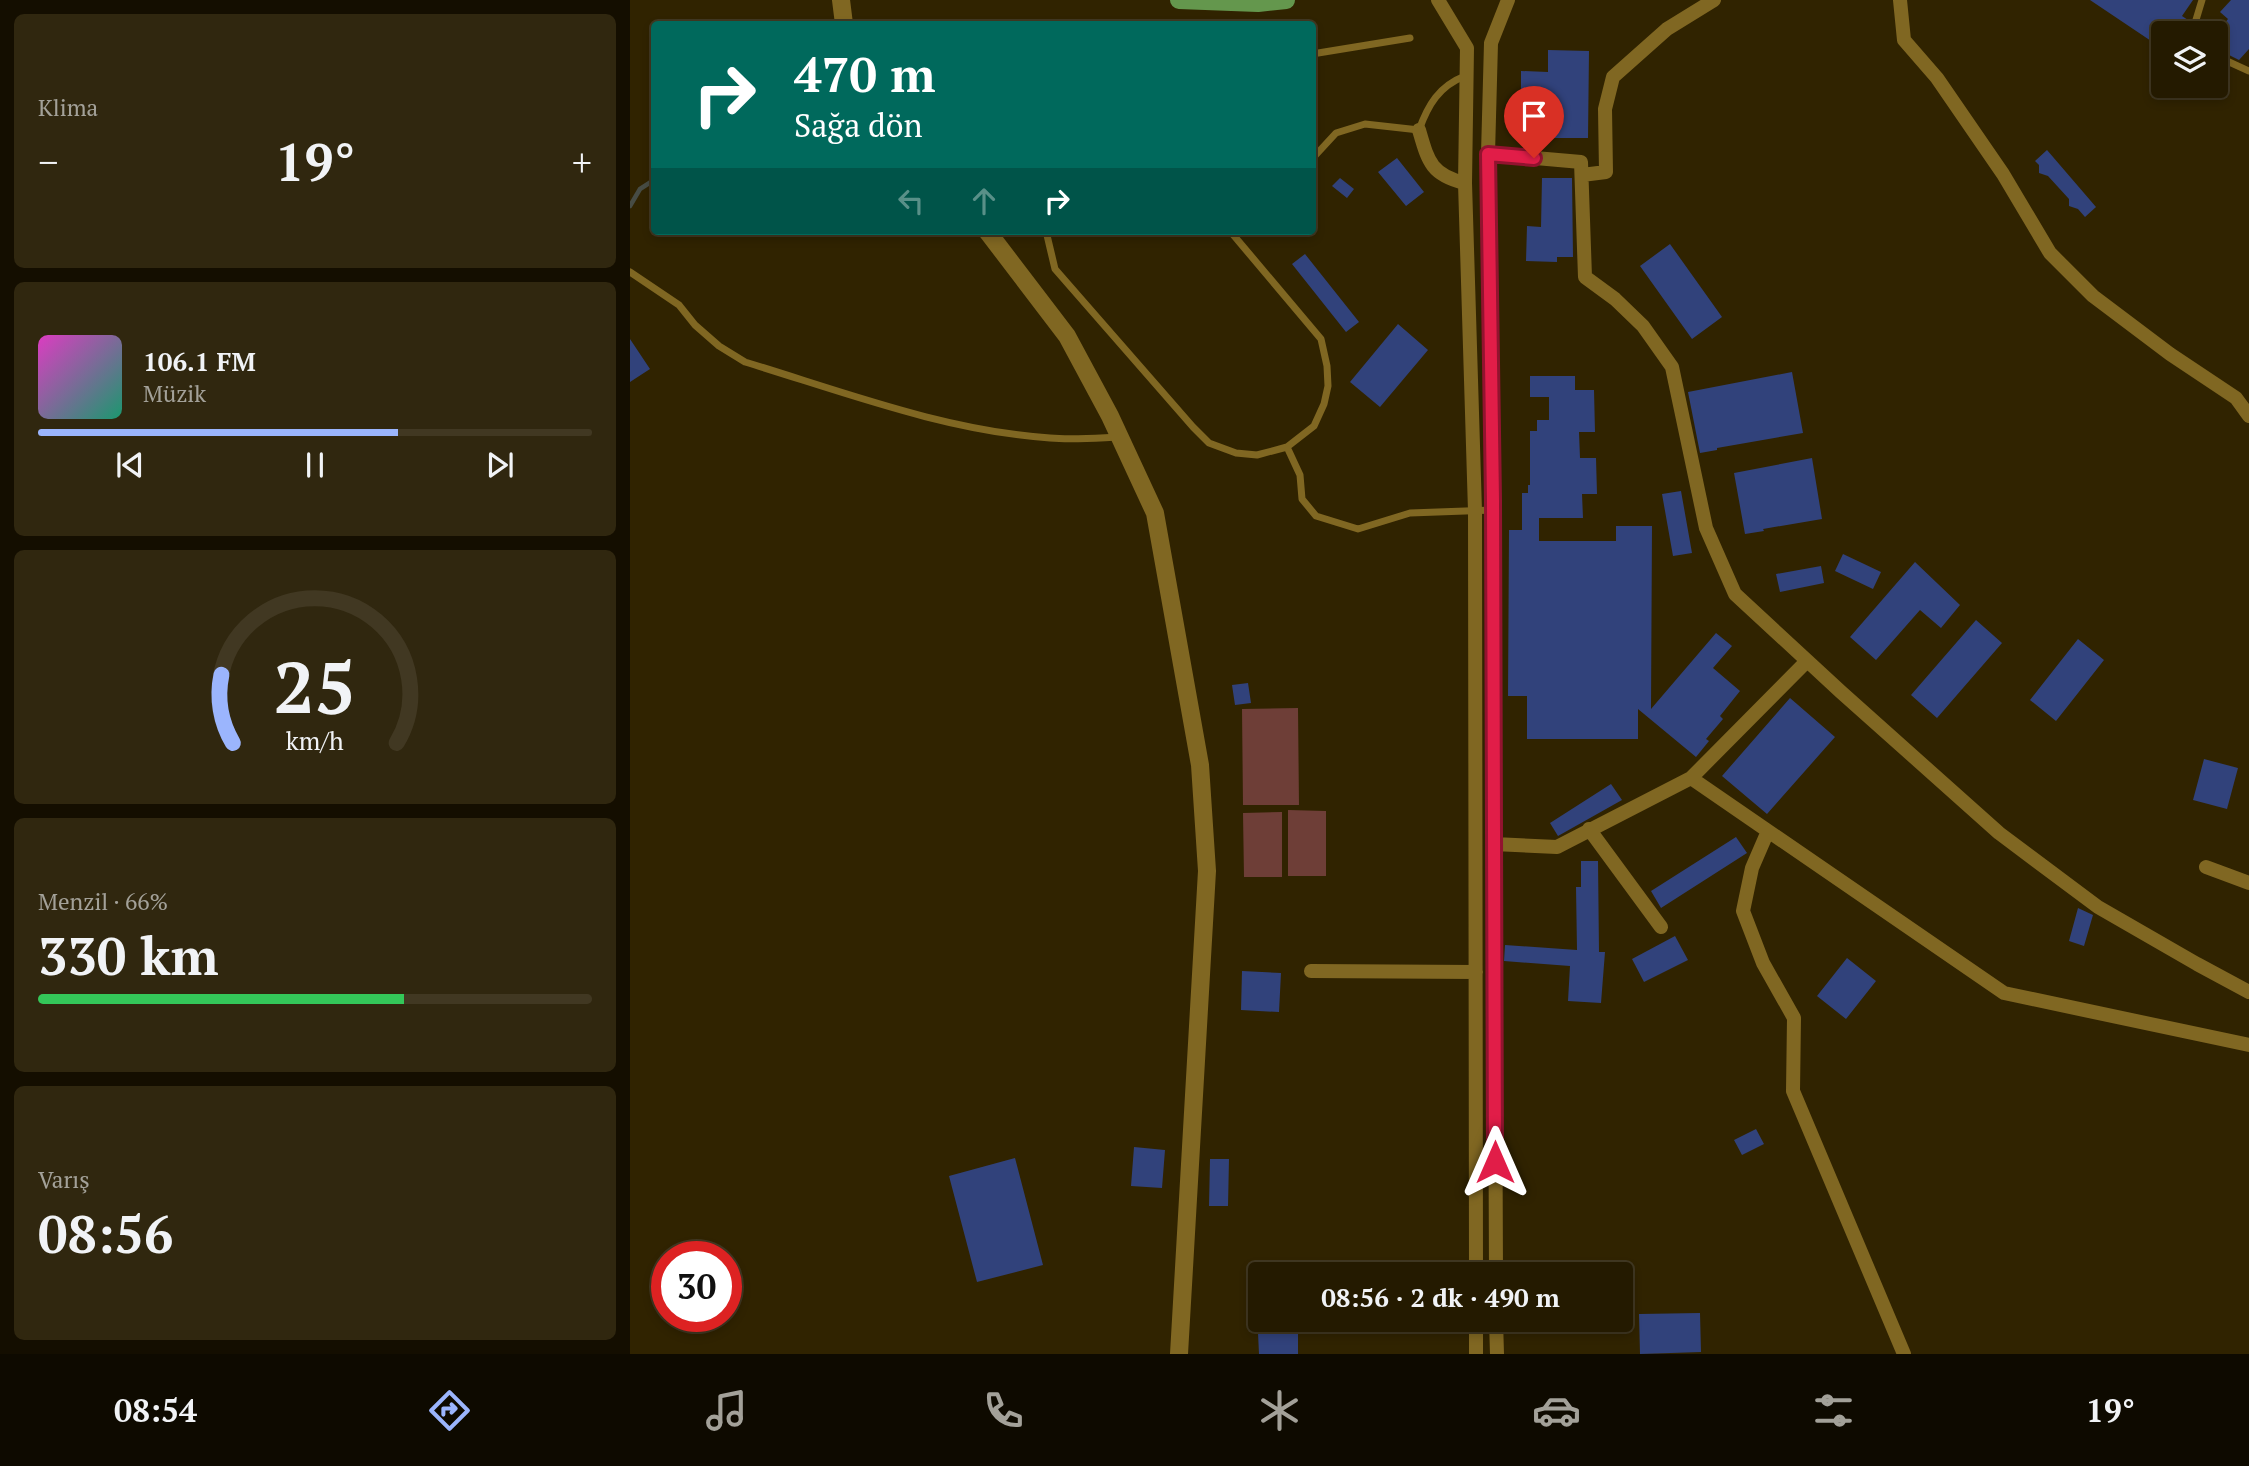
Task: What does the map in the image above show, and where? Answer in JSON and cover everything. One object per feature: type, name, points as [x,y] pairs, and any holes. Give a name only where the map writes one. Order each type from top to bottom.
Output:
[{"type":"main road","points":[[1179,0],[1258,3],[1286,0]]},
{"type":"street","points":[[841,0],[844,21]]},
{"type":"street","points":[[1438,0],[1467,48],[1465,183],[1475,511],[1476,1262]]},
{"type":"street","points":[[1496,1262],[1493,510],[1488,154],[1490,43],[1508,0]]},
{"type":"street","points":[[1582,174],[1606,172],[1605,109],[1613,77],[1667,29],[1714,0]]},
{"type":"street","points":[[1900,0],[1904,40],[1944,88],[2003,174],[2050,253],[2093,296],[2170,354],[2236,398],[2249,416]]},
{"type":"street","points":[[1419,130],[1428,161],[1447,179],[1465,183]]},
{"type":"street","points":[[1488,154],[1581,162],[1586,277],[1615,299],[1643,326],[1672,367],[1706,528],[1735,594],[1999,833],[2098,906],[2249,992]]},
{"type":"street","points":[[990,235],[1067,336],[1155,513],[1200,765],[1207,871],[1180,1354]]},
{"type":"street","points":[[1494,844],[1557,847],[1691,778],[1807,661]]},
{"type":"street","points":[[1691,778],[2004,993],[2249,1045]]},
{"type":"street","points":[[1589,829],[1661,927]]},
{"type":"street","points":[[1768,831],[1752,868],[1744,911],[1763,963],[1794,1018],[1793,1091],[1904,1354]]},
{"type":"street","points":[[2206,867],[2249,883]]},
{"type":"street","points":[[1311,971],[1476,972]]},
{"type":"street","points":[[1476,1332],[1476,1354]]},
{"type":"street","points":[[1496,1332],[1497,1354]]},
{"type":"lane","points":[[2196,21],[2202,0]]},
{"type":"lane","points":[[1316,53],[1410,38]]},
{"type":"lane","points":[[2228,61],[2249,71]]},
{"type":"lane","points":[[1316,155],[1336,133],[1365,124],[1419,130],[1428,106],[1451,82],[1465,76]]},
{"type":"lane","points":[[1047,235],[1055,269],[1193,427],[1209,443],[1236,453],[1257,455],[1287,447],[1314,426],[1324,404],[1328,386],[1327,366],[1321,339],[1233,235]]},
{"type":"lane","points":[[630,272],[679,305],[695,325],[719,346],[745,362],[943,420],[1051,438],[1119,438]]},
{"type":"lane","points":[[1287,447],[1300,475],[1302,499],[1316,516],[1358,529],[1409,513],[1493,510]]},
{"type":"shaded area","points":[[1298,708],[1299,805],[1243,805],[1242,709]]},
{"type":"shaded area","points":[[1288,810],[1326,811],[1326,876],[1288,876]]},
{"type":"shaded area","points":[[1282,812],[1282,877],[1244,877],[1243,813]]},
{"type":"building","points":[[2090,0],[2193,0],[2182,16],[2187,21],[2151,21],[2151,41]]},
{"type":"building","points":[[2231,0],[2249,0],[2249,49],[2239,60],[2228,54],[2228,19],[2220,12]]},
{"type":"building","points":[[1548,50],[1589,51],[1588,138],[1547,138],[1547,108],[1521,108],[1521,71],[1548,72]]},
{"type":"building","points":[[2047,150],[2096,207],[2085,217],[2078,209],[2069,206],[2069,199],[2048,176],[2039,173],[2039,165],[2035,161]]},
{"type":"building","points":[[1397,158],[1424,192],[1406,206],[1378,172]]},
{"type":"building","points":[[1340,178],[1354,189],[1347,198],[1332,186]]},
{"type":"building","points":[[1542,178],[1572,178],[1573,257],[1557,257],[1557,262],[1526,261],[1527,226],[1541,227]]},
{"type":"building","points":[[1670,244],[1722,317],[1692,339],[1640,266]]},
{"type":"building","points":[[1305,254],[1359,322],[1346,332],[1292,264]]},
{"type":"building","points":[[1398,324],[1428,350],[1380,407],[1350,382]]},
{"type":"building","points":[[630,339],[650,369],[630,382]]},
{"type":"building","points":[[1792,372],[1803,433],[1700,453],[1688,392]]},
{"type":"building","points":[[1530,376],[1575,376],[1575,390],[1594,390],[1595,432],[1579,432],[1580,458],[1596,458],[1597,494],[1582,494],[1583,518],[1539,518],[1539,541],[1616,541],[1616,526],[1652,526],[1651,709],[1716,633],[1732,646],[1713,668],[1740,691],[1720,716],[1723,719],[1706,739],[1709,741],[1696,757],[1638,709],[1638,739],[1527,739],[1527,696],[1508,696],[1509,530],[1522,530],[1522,493],[1528,493],[1530,485],[1530,431],[1537,431],[1537,420],[1549,420],[1549,397],[1530,397]]},
{"type":"building","points":[[1812,458],[1822,519],[1745,534],[1734,473]]},
{"type":"building","points":[[1681,491],[1692,553],[1673,556],[1662,494]]},
{"type":"building","points":[[1843,554],[1881,572],[1873,589],[1835,571]]},
{"type":"building","points":[[1915,562],[1960,605],[1941,628],[1920,610],[1876,660],[1850,637]]},
{"type":"building","points":[[1821,566],[1824,583],[1780,592],[1776,574]]},
{"type":"building","points":[[1976,620],[2002,643],[1937,718],[1911,695]]},
{"type":"building","points":[[2078,639],[2104,660],[2056,721],[2030,700]]},
{"type":"building","points":[[1248,683],[1251,703],[1235,705],[1232,685]]},
{"type":"building","points":[[1790,698],[1835,737],[1767,814],[1722,776]]},
{"type":"building","points":[[2204,759],[2238,768],[2227,809],[2193,800]]},
{"type":"building","points":[[1611,784],[1622,800],[1558,836],[1550,823]]},
{"type":"building","points":[[1736,837],[1747,853],[1661,908],[1651,891]]},
{"type":"building","points":[[1581,861],[1598,861],[1599,952],[1605,952],[1601,1003],[1568,1001],[1570,966],[1504,961],[1505,945],[1577,950],[1576,887],[1581,887]]},
{"type":"building","points":[[2078,908],[2093,915],[2084,946],[2069,941]]},
{"type":"building","points":[[1675,936],[1688,960],[1644,982],[1632,959]]},
{"type":"building","points":[[1847,958],[1876,981],[1846,1019],[1817,996]]},
{"type":"building","points":[[1242,971],[1281,973],[1279,1012],[1241,1010]]},
{"type":"building","points":[[1756,1129],[1764,1144],[1742,1155],[1734,1140]]},
{"type":"building","points":[[1134,1147],[1165,1150],[1162,1188],[1131,1186]]},
{"type":"building","points":[[1015,1158],[1043,1265],[977,1282],[949,1176]]},
{"type":"building","points":[[1210,1159],[1229,1159],[1228,1206],[1209,1206]]},
{"type":"building","points":[[1700,1313],[1701,1352],[1640,1354],[1639,1314]]},
{"type":"building","points":[[1298,1332],[1298,1354],[1259,1354],[1258,1333]]},
{"type":"waterway","points":[[630,206],[640,189],[651,182]]},
{"type":"route","points":[[1495,1162],[1493,500],[1488,154],[1534,158]]}]
